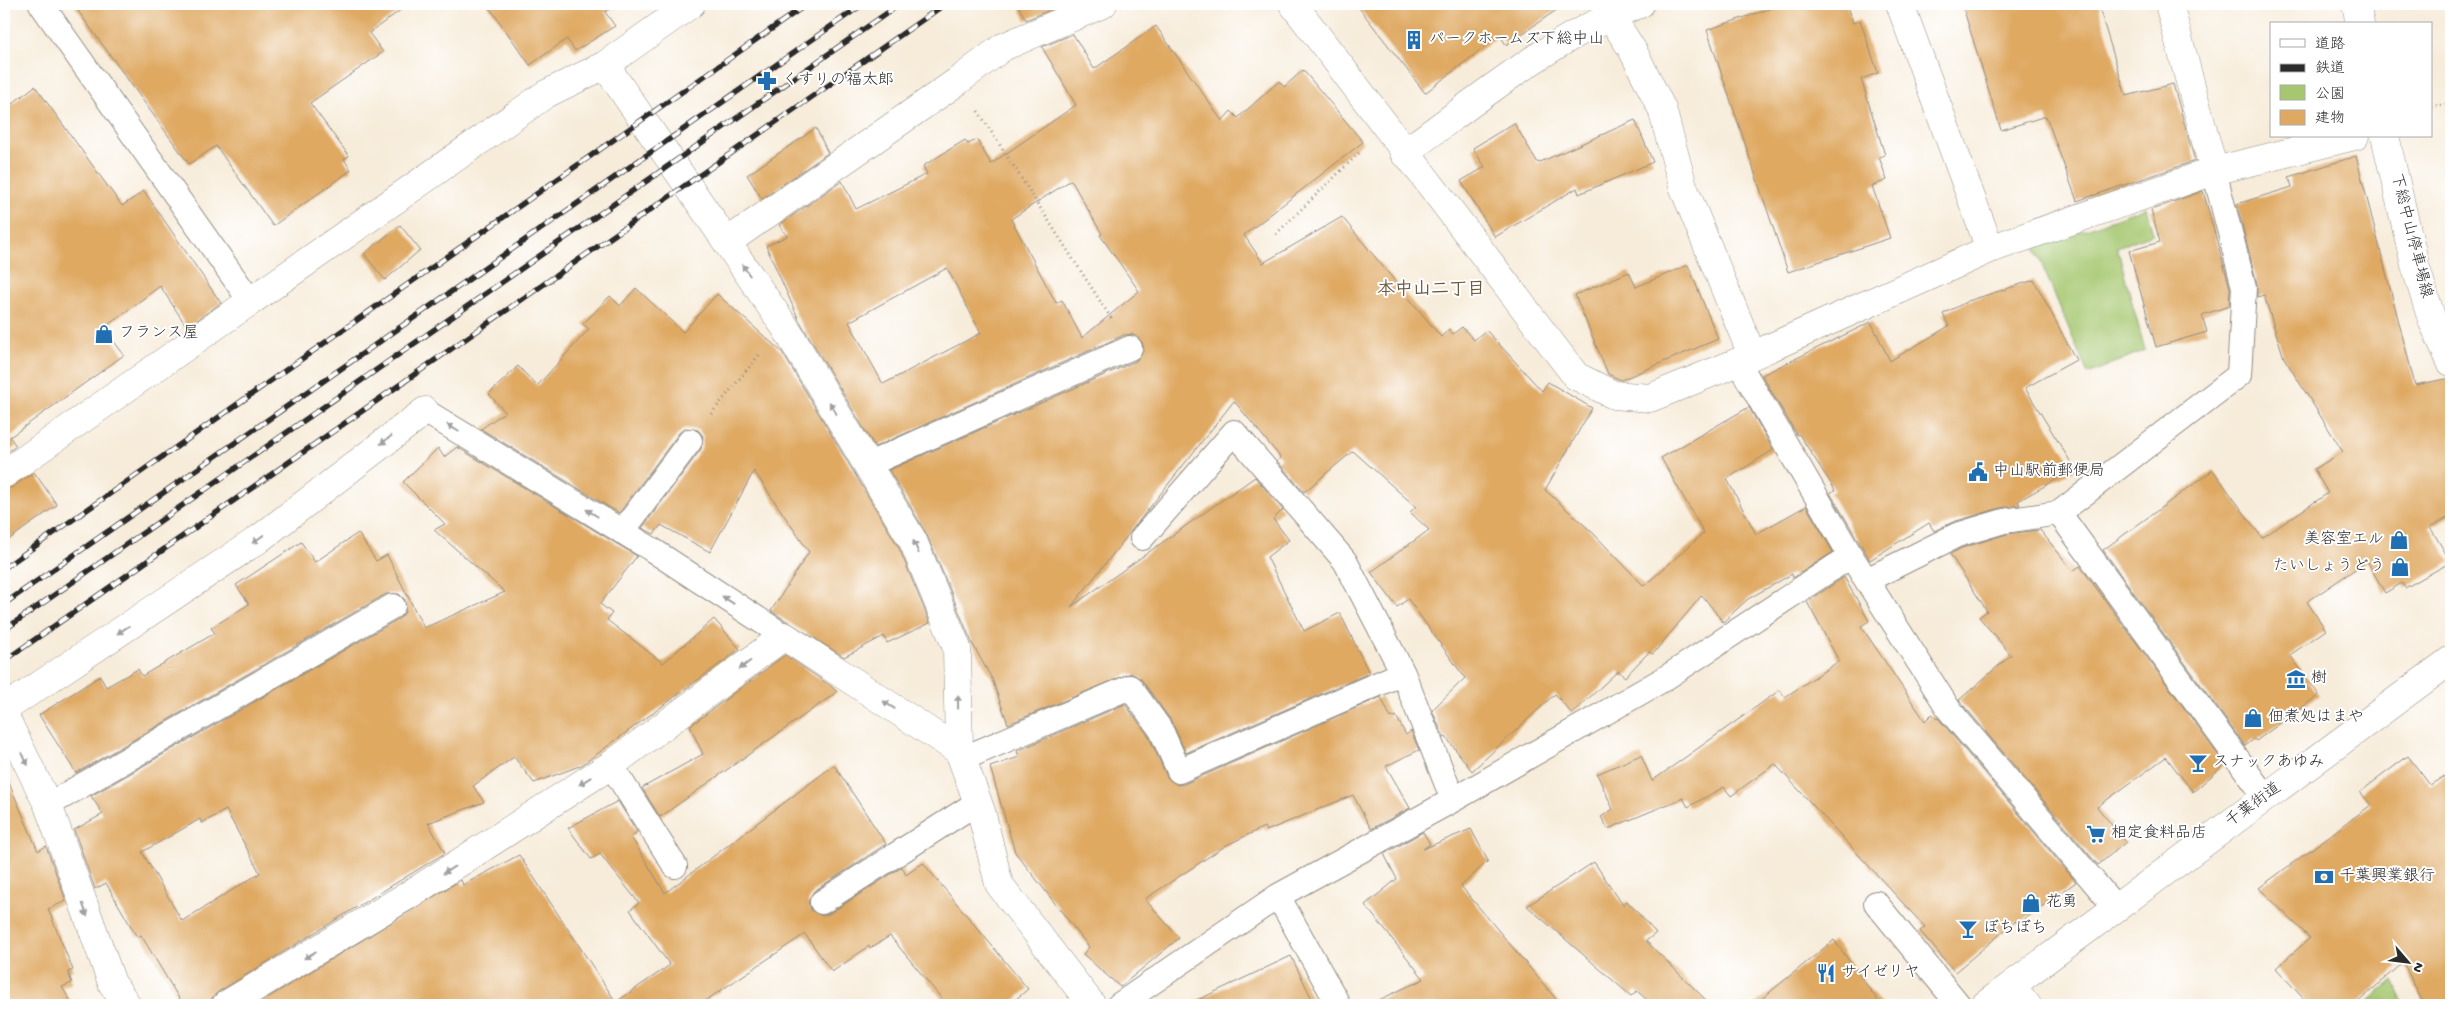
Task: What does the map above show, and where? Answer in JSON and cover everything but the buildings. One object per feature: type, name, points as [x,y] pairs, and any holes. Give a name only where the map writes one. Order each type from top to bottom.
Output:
[{"type":"main road","points":[[4,474],[546,94],[605,64],[691,4]]},
{"type":"main road","points":[[727,242],[958,81],[1003,47],[1103,4]]},
{"type":"main road","points":[[1293,4],[1576,376],[1614,396],[1650,398],[1990,249],[2214,171],[2347,138]]},
{"type":"main road","points":[[1404,152],[1552,47],[1610,15],[1640,4]]},
{"type":"main road","points":[[1900,4],[1990,249]]},
{"type":"main road","points":[[2169,4],[2214,171]]},
{"type":"main road","points":[[2356,4],[2360,22]]},
{"type":"main road","points":[[1610,15],[1633,52],[1662,109],[1683,186],[1745,358]]},
{"type":"main road","points":[[605,64],[785,327],[913,541],[957,648],[960,755],[978,802],[999,884],[1092,1005]]},
{"type":"main road","name":"下総中山停車場線","points":[[2385,138],[2415,265],[2432,320],[2451,362]]},
{"type":"main road","points":[[4,709],[259,539],[425,411]]},
{"type":"main road","points":[[226,1005],[420,888],[611,765],[784,636],[960,755]]},
{"type":"main road","name":"千葉街道","points":[[1985,1005],[2019,996],[2116,908],[2451,660]]},
{"type":"main road","points":[[4,715],[48,805],[112,983],[127,1005]]},
{"type":"lane","points":[[42,4],[251,302]]},
{"type":"lane","points":[[1867,580],[1957,535],[2004,520],[2060,513],[2239,375],[2244,287],[2214,171]]},
{"type":"lane","points":[[867,465],[1130,348]]},
{"type":"lane","points":[[1745,358],[1851,556],[1950,711],[2116,908]]},
{"type":"lane","points":[[425,411],[622,532],[784,636]]},
{"type":"lane","points":[[1142,538],[1234,432],[1345,561],[1403,672],[1453,800]]},
{"type":"lane","points":[[622,532],[690,441]]},
{"type":"lane","points":[[2060,513],[2266,798]]},
{"type":"lane","points":[[1119,1005],[1278,896],[1453,800],[1664,679],[1851,556]]},
{"type":"lane","points":[[48,805],[393,606]]},
{"type":"lane","points":[[960,755],[1130,687],[1161,730],[1179,771],[1403,672]]},
{"type":"lane","points":[[611,765],[675,866]]},
{"type":"lane","points":[[822,902],[978,802]]},
{"type":"lane","points":[[1278,896],[1337,1002]]},
{"type":"lane","points":[[1876,904],[1959,1005]]},
{"type":"path","points":[[958,81],[1130,348]]},
{"type":"path","points":[[2432,107],[2451,103]]},
{"type":"path","points":[[1276,234],[1386,127]]},
{"type":"path","points":[[690,441],[759,354],[785,327]]},
{"type":"green space","points":[[2146,207],[2153,234],[2117,247],[2145,350],[2088,374],[2035,248]]},
{"type":"green space","points":[[2393,980],[2405,1005],[2363,1005]]},
{"type":"railway","points":[[4,568],[807,4]]},
{"type":"railway","points":[[4,604],[863,4]]},
{"type":"railway","points":[[4,630],[900,4]]},
{"type":"railway","points":[[4,661],[945,4]]},
{"type":"place","name":"パークホームズ下総中山","points":[[1414,40]]},
{"type":"place","name":"くすりの福太郎","points":[[767,81]]},
{"type":"place","name":"フランス屋","points":[[104,334]]},
{"type":"place","name":"中山駅前郵便局","points":[[1978,472]]},
{"type":"place","name":"美容室エル","points":[[2399,540]]},
{"type":"place","name":"たいしょうどう","points":[[2400,567]]},
{"type":"place","name":"樹","points":[[2296,679]]},
{"type":"place","name":"佃煮処はまや","points":[[2253,718]]},
{"type":"place","name":"スナックあゆみ","points":[[2198,763]]},
{"type":"place","name":"相定食料品店","points":[[2096,834]]},
{"type":"place","name":"千葉興業銀行","points":[[2324,877]]},
{"type":"place","name":"花勇","points":[[2031,903]]},
{"type":"place","name":"ぼちぼち","points":[[1968,929]]},
{"type":"place","name":"サイゼリヤ","points":[[1826,973]]},
{"type":"district","name":"本中山二丁目","points":[[1431,290]]}]
